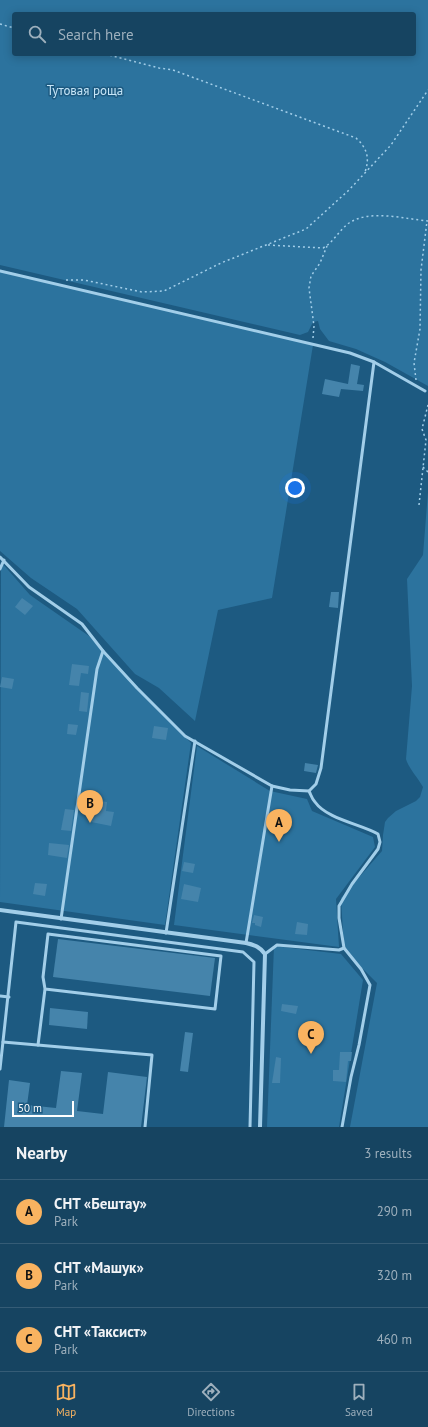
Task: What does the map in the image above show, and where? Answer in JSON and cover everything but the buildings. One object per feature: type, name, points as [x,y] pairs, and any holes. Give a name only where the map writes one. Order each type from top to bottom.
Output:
[{"type":"street","points":[[0,910],[256,945],[265,954],[260,1127]]},
{"type":"lane","points":[[0,271],[350,353],[374,362],[425,391]]},
{"type":"lane","points":[[0,557],[28,587],[82,624],[103,651],[137,688],[185,736],[272,786],[290,790],[309,791],[316,784],[321,768],[374,362]]},
{"type":"lane","points":[[0,570],[4,560]]},
{"type":"lane","points":[[61,919],[97,669],[103,651]]},
{"type":"lane","points":[[166,933],[195,741]]},
{"type":"lane","points":[[246,943],[272,786]]},
{"type":"lane","points":[[309,791],[315,803],[329,814],[378,834],[380,842],[378,849],[352,884],[339,906],[339,918],[344,948],[361,968],[370,985],[342,1127]]},
{"type":"lane","points":[[0,1069],[16,922],[243,952],[254,962],[250,1127]]},
{"type":"lane","points":[[38,1045],[45,989],[43,977],[48,934],[221,956],[215,1009],[45,989]]},
{"type":"lane","points":[[265,954],[277,945],[339,950],[344,948]]},
{"type":"lane","points":[[0,996],[9,997]]},
{"type":"lane","points":[[0,1028],[5,1028]]},
{"type":"lane","points":[[3,1042],[152,1055],[145,1127]]},
{"type":"path","points":[[0,24],[12,27]]},
{"type":"path","points":[[113,56],[180,72],[356,138],[362,144],[368,163],[364,174]]},
{"type":"path","points":[[54,284],[67,280],[84,280],[142,292],[164,291],[221,263],[306,229],[348,190],[391,145],[428,90]]},
{"type":"path","points":[[267,245],[323,248],[349,223],[361,216],[380,216],[427,221],[421,270],[420,329],[414,363],[415,379],[425,391]]},
{"type":"path","points":[[312,344],[314,326],[309,288],[311,276],[320,262],[327,245]]},
{"type":"path","points":[[419,505],[426,440],[422,429],[428,405]]},
{"type":"path","points":[[423,467],[428,472]]},
{"type":"green space","name":"Тутовая роща","points":[[0,0],[428,0],[428,386],[385,362],[356,349],[329,341],[320,329],[318,321],[313,322],[308,332],[300,335],[0,265]]},
{"type":"green space","points":[[0,270],[313,345],[272,598],[218,610],[195,721],[159,688],[135,674],[77,609],[31,578],[0,551]]},
{"type":"green space","points":[[428,492],[428,1127],[350,1127],[377,983],[344,950],[341,898],[382,851],[385,822],[396,811],[416,801],[420,797],[423,787],[406,759],[412,686],[407,579],[423,555]]},
{"type":"green space","points":[[1,562],[30,595],[89,636],[191,743],[165,925],[0,902]]},
{"type":"green space","points":[[197,746],[270,791],[307,799],[312,811],[373,837],[375,847],[336,899],[339,947],[174,925]]},
{"type":"green space","points":[[274,946],[341,954],[363,980],[339,1127],[267,1127]]},
{"type":"place","name":"СНТ «Машук»","points":[[90,823]]},
{"type":"place","name":"СНТ «Бештау»","points":[[279,842]]},
{"type":"place","name":"СНТ «Таксист»","points":[[311,1054]]}]
